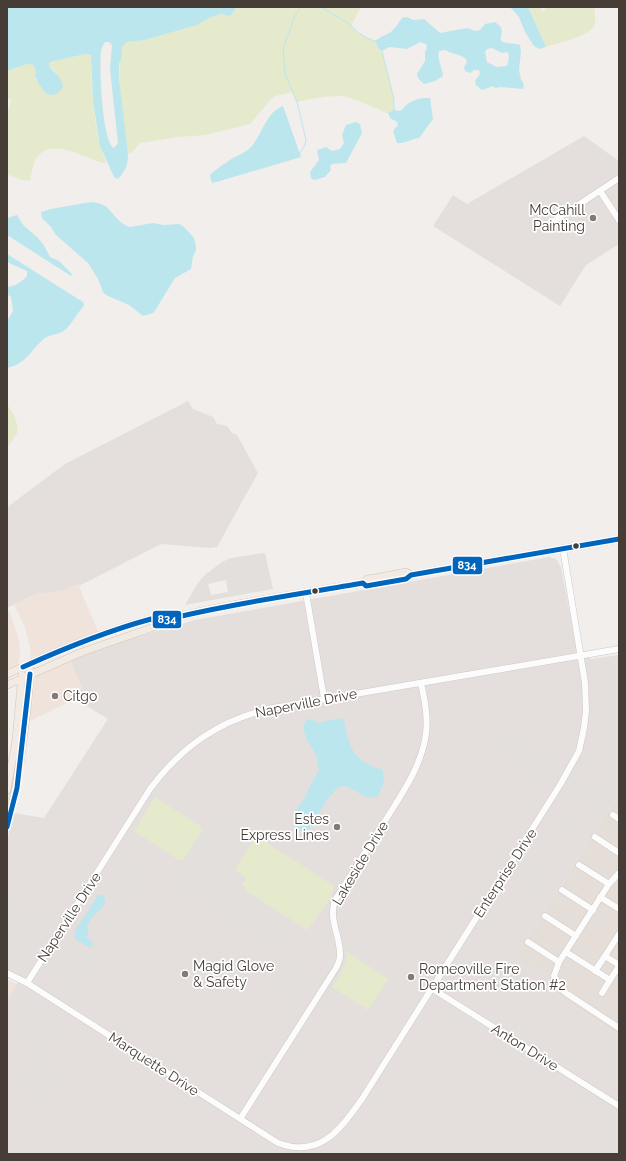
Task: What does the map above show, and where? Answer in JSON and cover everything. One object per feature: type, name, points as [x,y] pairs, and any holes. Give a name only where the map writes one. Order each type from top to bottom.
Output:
[{"type":"main road","points":[[7,674],[70,646],[151,619],[156,622],[211,609],[363,583],[366,586],[400,580],[411,575],[619,539]]},
{"type":"main road","points":[[7,685],[89,649],[154,628],[156,622]]},
{"type":"main road","points":[[7,827],[17,788],[30,664]]},
{"type":"main road","points":[[7,790],[16,740],[23,667]]},
{"type":"street","points":[[540,225],[552,223],[619,178]]},
{"type":"street","points":[[600,191],[619,220]]},
{"type":"street","name":"Enterprise Drive","points":[[302,1148],[316,1146],[326,1141],[345,1123],[550,801],[572,766],[579,751],[586,711],[585,683],[563,548]]},
{"type":"street","points":[[306,593],[324,698]]},
{"type":"street","name":"Naperville Drive","points":[[27,983],[150,789],[178,756],[222,725],[249,714],[324,698],[619,649]]},
{"type":"street","name":"Lakeside Drive","points":[[240,1119],[336,968],[340,957],[332,916],[332,909],[335,900],[410,781],[421,758],[426,738],[427,719],[421,683]]},
{"type":"street","points":[[613,815],[619,818]]},
{"type":"street","points":[[595,837],[619,853]]},
{"type":"street","points":[[579,864],[609,884]]},
{"type":"street","points":[[619,873],[600,897],[559,962],[554,976],[560,988],[619,1028]]},
{"type":"street","points":[[562,890],[593,910]]},
{"type":"street","points":[[600,897],[619,909]]},
{"type":"street","points":[[545,916],[576,936]]},
{"type":"street","points":[[596,971],[619,934]]},
{"type":"street","points":[[528,942],[559,962]]},
{"type":"street","points":[[566,952],[610,980]]},
{"type":"street","points":[[602,993],[619,966],[605,956]]},
{"type":"street","name":"Marquette Drive","points":[[7,973],[27,983],[278,1143],[302,1148]]},
{"type":"street","name":"Anton Drive","points":[[431,988],[619,1106]]},
{"type":"shaded area","points":[[584,136],[619,161],[619,244],[586,265],[560,306],[433,226],[453,195],[467,204]]},
{"type":"shaded area","points":[[188,401],[193,409],[213,417],[217,424],[227,426],[232,433],[237,435],[258,473],[217,547],[210,548],[161,544],[79,586],[78,584],[61,591],[35,594],[7,608],[7,509],[10,505],[65,464]]},
{"type":"shaded area","points":[[265,553],[273,589],[185,605],[198,583],[206,574],[222,562],[231,558]],"holes":[[[226,580],[228,592],[211,595],[208,584]]]},
{"type":"shaded area","points":[[549,557],[556,559],[561,567],[576,646],[591,659],[619,655],[619,795],[516,956],[552,979],[548,989],[619,1036],[619,1154],[7,1154],[7,1000],[17,984],[17,975],[7,970],[7,840],[14,813],[44,818],[108,719],[75,699],[82,688],[70,660],[117,643],[195,620]]},
{"type":"shaded area","points":[[78,584],[99,634],[31,662],[30,648],[25,628],[14,604],[35,594],[61,591]]},
{"type":"shaded area","points":[[7,610],[10,613],[19,640],[20,655],[17,665],[7,669]]},
{"type":"shaded area","points":[[70,660],[82,688],[75,699],[30,721],[35,677]]},
{"type":"shaded area","points":[[501,730],[556,765],[555,767],[559,769],[545,791],[538,787],[543,777],[492,744]]},
{"type":"shaded area","points":[[576,780],[603,797],[597,807],[570,790]]},
{"type":"shaded area","points":[[619,795],[619,1036],[548,989],[516,956]]},
{"type":"shaded area","points":[[221,814],[254,836],[222,887],[234,894],[246,898],[289,925],[276,945],[186,888],[187,886],[173,877],[212,816],[215,815],[218,817]]},
{"type":"shaded area","points":[[558,814],[579,827],[575,833],[554,819]]},
{"type":"shaded area","points":[[130,861],[143,869],[145,874],[126,904],[109,893],[114,884],[112,882],[125,862],[128,863]]},
{"type":"shaded area","points":[[522,865],[553,885],[552,887],[546,884],[540,889],[522,876],[520,878],[515,875]]},
{"type":"shaded area","points":[[7,902],[48,928],[46,932],[49,933],[41,945],[7,923]]},
{"type":"shaded area","points":[[7,926],[37,945],[23,968],[7,958],[7,949],[20,957],[26,947],[7,935]]},
{"type":"shaded area","points":[[76,944],[93,955],[89,961],[85,960],[87,964],[74,984],[72,983],[69,985],[56,977],[57,974],[55,972],[68,951],[72,952]]},
{"type":"shaded area","points":[[297,964],[315,975],[312,982],[313,985],[301,1005],[275,988],[288,968],[293,970]]},
{"type":"shaded area","points":[[7,979],[17,984],[7,1000]]},
{"type":"shaded area","points":[[32,997],[56,1013],[55,1016],[61,1019],[36,1062],[38,1066],[55,1077],[54,1081],[56,1083],[43,1100],[19,1084],[20,1082],[18,1081],[30,1062],[33,1063],[41,1043],[40,1039],[36,1041],[14,1027],[15,1023],[13,1022],[27,999],[30,1000]]},
{"type":"green space","points":[[237,7],[361,7],[351,26],[362,35],[375,41],[378,48],[382,51],[394,99],[394,109],[386,113],[358,100],[343,96],[323,97],[297,102],[292,92],[275,96],[271,99],[250,124],[205,135],[178,137],[140,143],[131,153],[128,154],[122,115],[119,74],[122,49],[124,45],[127,42],[145,40],[197,25],[209,18],[221,14],[230,16]]},
{"type":"green space","points":[[528,7],[541,7],[542,12],[548,7],[594,7],[594,26],[587,33],[546,47]]},
{"type":"green space","points":[[85,54],[91,55],[96,123],[98,136],[106,162],[102,163],[75,152],[55,148],[39,154],[34,163],[30,181],[19,179],[7,174],[7,109],[9,109],[11,100],[7,97],[7,71],[27,64],[34,65],[36,73],[57,73],[50,68],[50,62]]},
{"type":"green space","points":[[7,405],[15,418],[17,433],[7,447]]},
{"type":"green space","points":[[20,734],[15,788],[7,818],[7,802]]},
{"type":"green space","points":[[154,798],[202,827],[202,831],[183,860],[179,860],[134,831]]},
{"type":"green space","points":[[256,836],[334,886],[327,903],[307,930],[246,891],[247,889],[242,885],[246,878],[235,870]]},
{"type":"green space","points":[[347,952],[388,979],[368,1010],[332,987],[342,970]]},
{"type":"water","points":[[7,7],[237,7],[230,16],[221,14],[209,18],[197,25],[145,40],[127,42],[122,47],[121,60],[119,64],[119,79],[128,157],[126,167],[118,179],[114,177],[100,146],[93,101],[91,55],[85,54],[50,62],[50,68],[58,76],[63,87],[54,95],[50,95],[43,90],[35,75],[34,65],[27,64],[7,71]],"holes":[[[105,42],[109,42],[112,45],[110,69],[118,143],[114,148],[110,143],[104,119],[100,71],[101,51]]]},
{"type":"water","points":[[510,7],[528,7],[546,47],[539,49],[534,46],[525,32],[519,17]]},
{"type":"water","points":[[407,17],[413,20],[424,19],[440,33],[467,28],[476,31],[480,30],[485,24],[495,22],[501,27],[502,42],[520,45],[521,51],[519,70],[524,86],[523,89],[495,88],[493,86],[482,90],[476,85],[475,81],[480,74],[479,70],[474,70],[470,73],[465,71],[464,67],[467,62],[466,59],[445,50],[439,51],[439,61],[443,76],[435,81],[424,84],[418,78],[417,74],[425,61],[425,52],[427,48],[426,44],[420,42],[407,49],[389,47],[382,51],[378,48],[375,41],[391,32],[402,18]],"holes":[[[492,48],[502,53],[508,52],[509,58],[507,66],[497,67],[487,62],[485,52],[487,49]]]},
{"type":"water","points":[[423,98],[430,98],[433,119],[419,138],[397,143],[393,131],[398,125],[397,122],[390,118],[388,113],[394,109],[397,111],[402,110],[411,102]]},
{"type":"water","points":[[283,106],[301,157],[213,183],[210,175],[251,147],[268,118],[277,109]]},
{"type":"water","points":[[356,122],[360,124],[362,133],[346,163],[332,164],[330,166],[331,170],[325,177],[314,180],[311,178],[310,172],[319,160],[317,150],[326,147],[332,151],[340,149],[344,143],[342,135],[346,125]]},
{"type":"water","points":[[91,202],[104,205],[119,221],[130,227],[153,223],[164,225],[179,224],[184,227],[194,238],[196,250],[193,256],[191,269],[175,278],[153,313],[143,316],[129,305],[106,295],[88,263],[56,235],[51,227],[42,218],[41,212]]},
{"type":"water","points":[[17,215],[24,226],[43,244],[50,257],[59,261],[72,274],[71,276],[7,235],[7,218]]},
{"type":"water","points":[[7,254],[83,302],[84,306],[65,330],[45,338],[24,360],[7,368],[7,321],[13,311],[11,297],[7,294],[7,287],[16,285],[23,280],[27,276],[27,271],[7,262]]},
{"type":"water","points":[[340,718],[344,720],[351,746],[357,756],[372,766],[383,770],[384,782],[378,796],[368,798],[346,786],[337,788],[325,803],[309,830],[304,831],[295,827],[293,818],[294,813],[304,799],[319,770],[316,755],[306,738],[303,727],[306,720],[310,719],[319,723]]},
{"type":"water","points":[[103,895],[106,901],[89,924],[89,933],[86,937],[92,941],[93,946],[90,948],[74,938],[76,928],[97,896]]},
{"type":"waterway","points":[[300,153],[306,140],[297,102],[285,74],[283,48],[295,16],[301,7]]},
{"type":"waterway","points":[[321,7],[351,25],[362,35],[375,41]]},
{"type":"waterway","points":[[382,51],[394,99],[394,109]]},
{"type":"transit line","name":"834","points":[[23,667],[86,640],[151,619],[156,622],[207,610],[363,583],[366,586],[406,579],[411,575],[619,539]]},
{"type":"transit line","name":"834","points":[[7,827],[17,788],[30,674]]},
{"type":"place","name":"McCahill Painting","points":[[593,218]]},
{"type":"place","name":"Citgo","points":[[55,696]]},
{"type":"place","name":"Estes Express Lines","points":[[337,827]]},
{"type":"place","name":"Magid Glove & Safety","points":[[185,974]]},
{"type":"place","name":"Romeoville Fire Department Station #2","points":[[411,977]]}]
